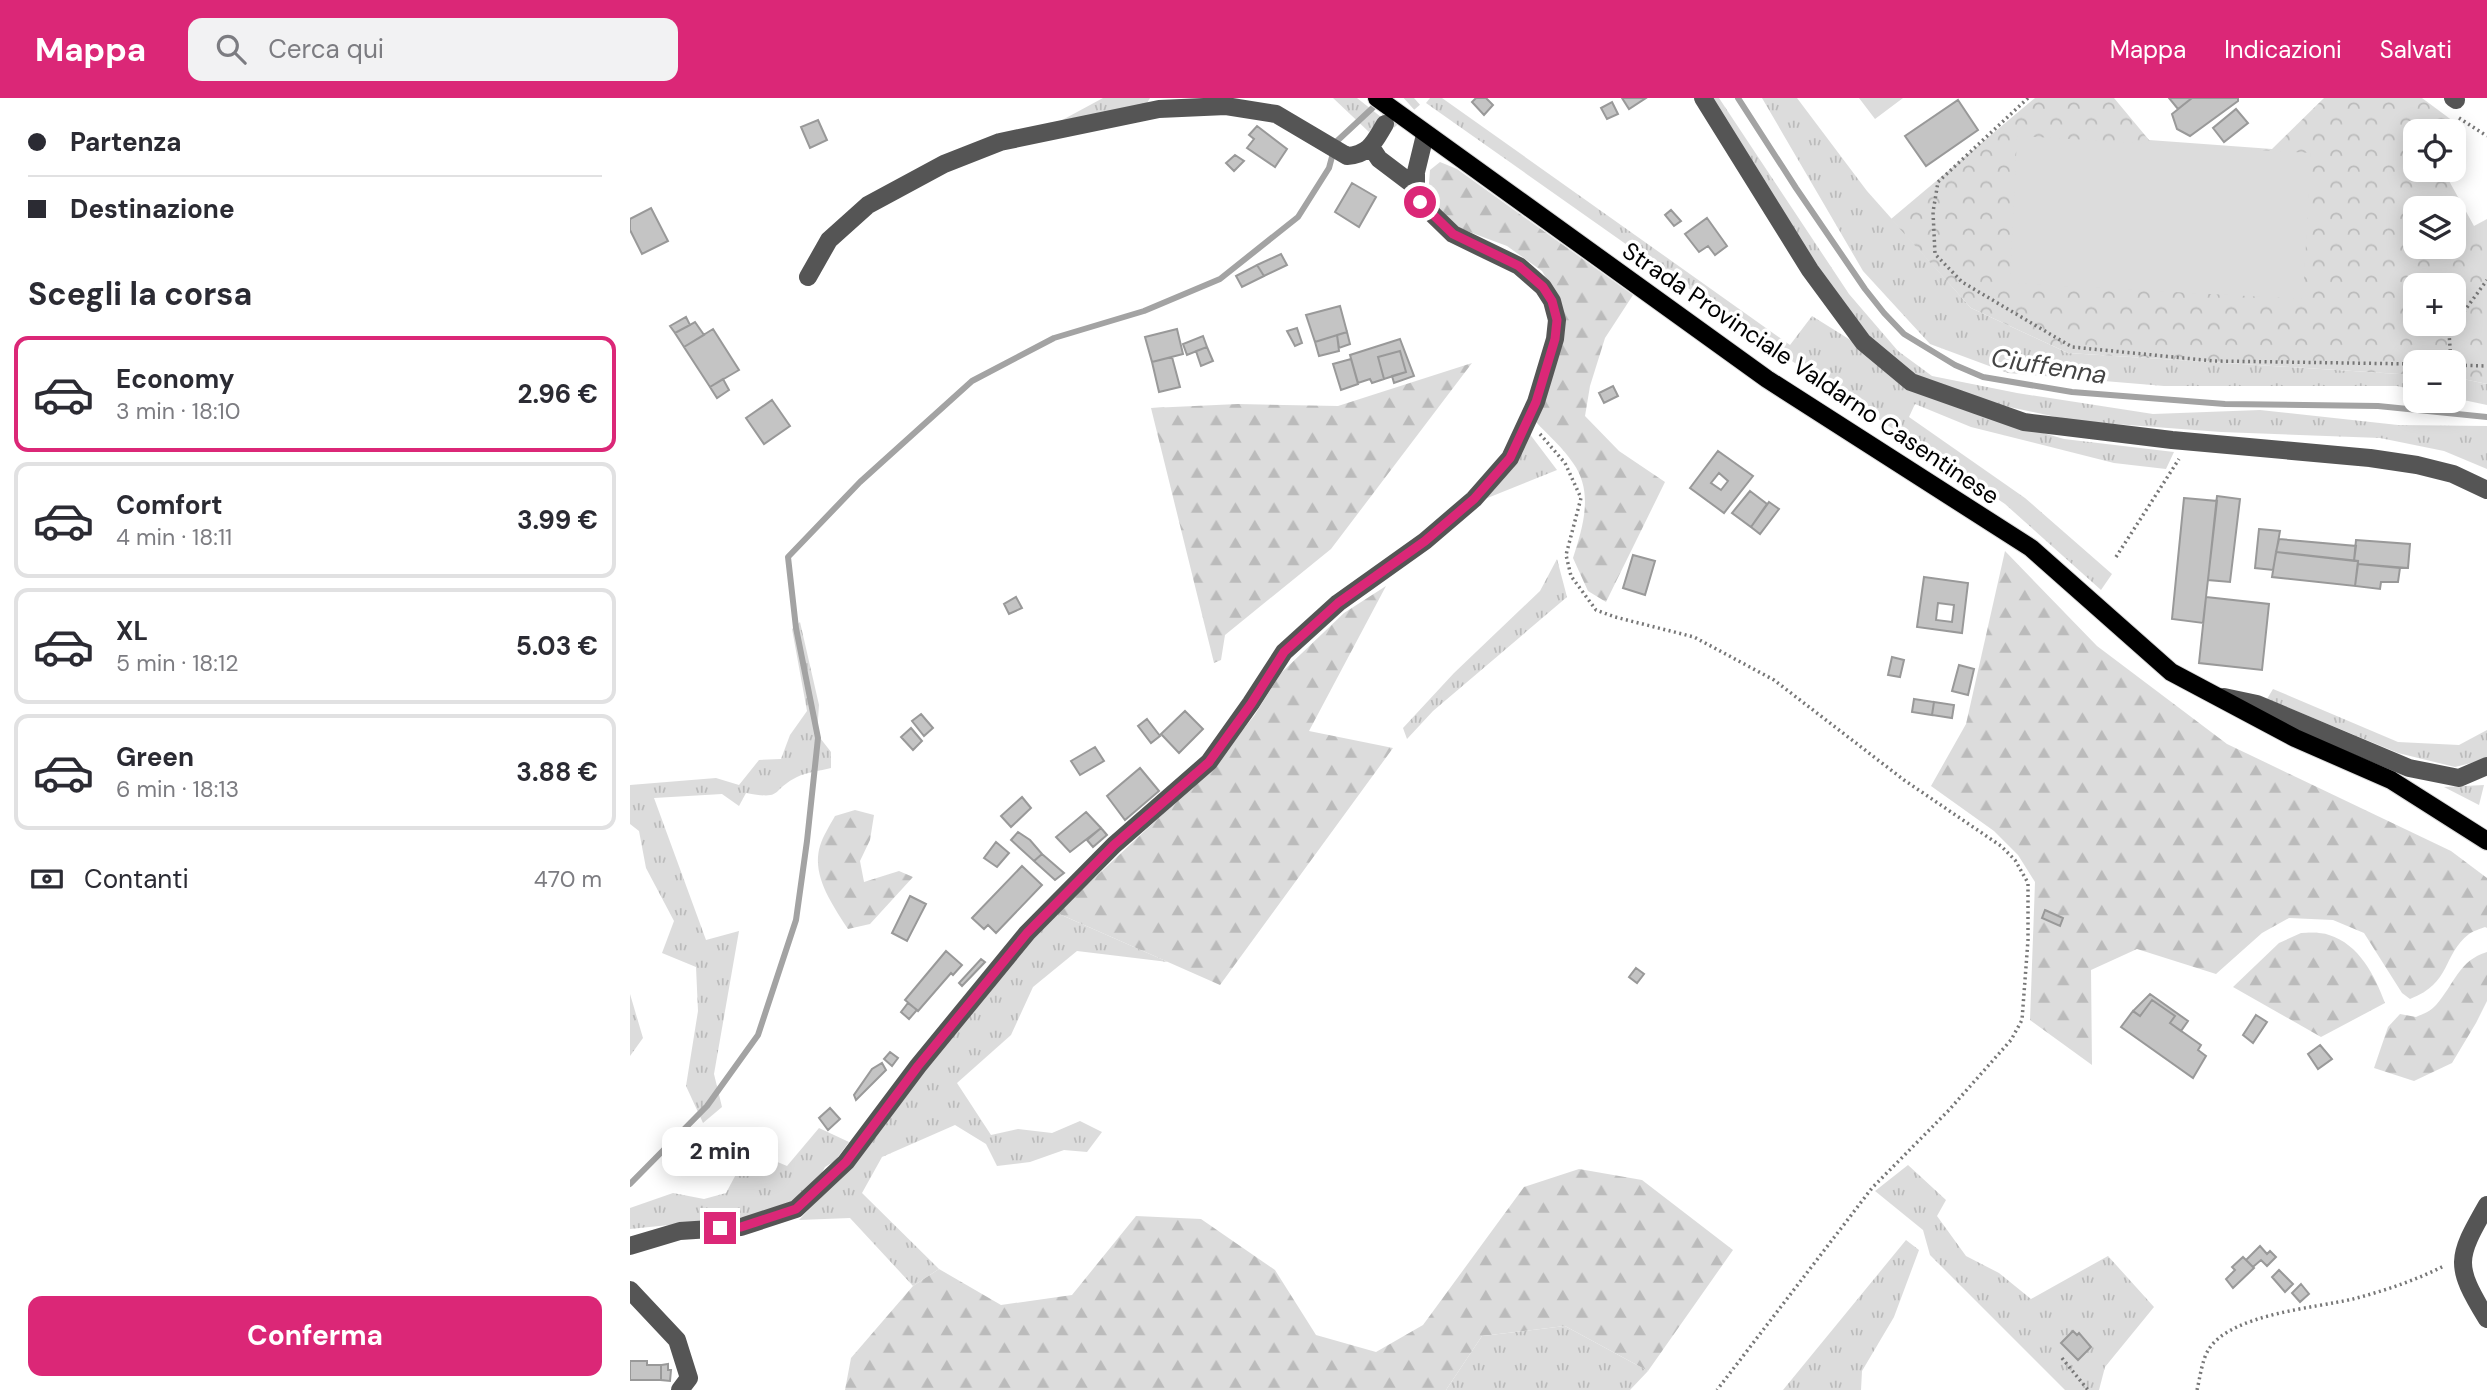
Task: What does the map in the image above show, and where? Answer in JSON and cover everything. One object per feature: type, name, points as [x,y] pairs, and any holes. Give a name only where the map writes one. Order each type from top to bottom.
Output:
[{"type":"main road","name":"Strada Provinciale Valdarno Casentinese","points":[[1377,98],[1767,379],[2031,548],[2171,672],[2295,738],[2391,780],[2486,836]]},
{"type":"street","points":[[1703,98],[1803,260],[1843,315],[1863,342],[1911,382],[2024,422],[2417,465],[2453,474],[2487,491]]},
{"type":"street","points":[[808,277],[829,240],[868,205],[944,164],[1000,142],[1159,108],[1226,106],[1276,114],[1347,156],[1360,155],[1371,147],[1385,124]]},
{"type":"street","points":[[630,1246],[680,1231],[741,1227],[796,1209],[846,1162],[918,1066],[1027,933],[1114,845],[1209,762],[1284,652],[1338,603],[1425,541],[1474,499],[1510,458],[1536,402],[1555,339],[1557,320],[1552,301],[1543,287],[1519,266],[1453,234],[1420,202],[1416,172],[1425,135]]},
{"type":"street","points":[[1371,147],[1379,159],[1416,187]]},
{"type":"street","name":"Strada Provinciale Valdarno Casentinese","points":[[2212,695],[2257,705],[2409,768],[2459,778],[2487,766]]},
{"type":"street","points":[[2487,1205],[2462,1257],[2464,1275],[2487,1319]]},
{"type":"street","points":[[630,1290],[677,1340],[689,1378],[680,1390]]},
{"type":"path","points":[[2028,98],[1938,182],[1933,212],[1935,254],[1962,282],[2071,347],[2214,361],[2403,364]]},
{"type":"path","points":[[2454,99],[2458,117],[2487,136]]},
{"type":"path","points":[[2451,350],[2449,332],[2487,280]]},
{"type":"path","points":[[2466,365],[2487,366]]},
{"type":"path","points":[[1528,419],[1565,463],[1581,498],[1566,555],[1571,576],[1596,610],[1694,637],[1774,680],[1904,780],[2001,846],[2015,860],[2028,883],[2028,940],[2022,1020],[2011,1040],[1950,1110],[1872,1188],[1717,1390]]},
{"type":"path","points":[[2116,557],[2189,442]]},
{"type":"path","points":[[2197,1390],[2208,1350],[2222,1335],[2252,1321],[2354,1298],[2427,1274],[2462,1257]]},
{"type":"path","points":[[2062,1358],[2088,1390]]},
{"type":"green space","points":[[1103,98],[1150,98],[1146,105],[1053,125]]},
{"type":"green space","points":[[1333,98],[1357,98],[1381,117],[1369,132]]},
{"type":"green space","points":[[1430,98],[1442,98],[1790,345],[1812,316],[1961,409],[2064,439],[2174,452],[2166,469],[2114,463],[1971,427],[1915,404],[1909,417],[2025,498],[2112,574],[2101,590],[2005,504],[1783,355],[1426,103]]},
{"type":"green space","points":[[1708,98],[1719,98],[1849,294],[1898,351],[1932,376],[2017,393],[2153,414],[2260,410],[2398,425],[2487,426],[2487,469],[2444,451],[2380,438],[2221,432],[2075,421],[1981,401],[1915,377],[1867,338],[1790,229]]},
{"type":"green space","points":[[1762,98],[1797,98],[1867,191],[1971,308],[2068,353],[2403,374],[2403,387],[2164,386],[2008,373],[1930,344],[1863,271]]},
{"type":"green space","points":[[1859,98],[1903,98],[1875,119]]},
{"type":"green space","points":[[2035,98],[2114,98],[2149,140],[2272,149],[2324,98],[2422,98],[2450,119],[2403,119],[2403,182],[2450,182],[2457,196],[2403,196],[2403,259],[2466,259],[2466,212],[2474,226],[2487,219],[2487,384],[2466,380],[2466,350],[2403,350],[2403,374],[2068,353],[1971,308],[1891,219]]},
{"type":"green space","points":[[2017,136],[2311,153],[2303,299],[2010,283]]},
{"type":"green space","points":[[1440,162],[1457,169],[1633,295],[1605,338],[1590,386],[1585,416],[1619,451],[1665,482],[1606,602],[1588,591],[1573,558],[1585,510],[1579,474],[1565,452],[1536,422],[1559,300],[1542,271],[1507,246],[1456,227],[1433,210],[1428,196],[1430,170]]},
{"type":"green space","points":[[1472,363],[1331,549],[1225,635],[1221,660],[1214,663],[1151,408],[1238,404],[1338,406]]},
{"type":"green space","points":[[2466,380],[2487,384],[2487,405],[2466,401]]},
{"type":"green space","points":[[1529,433],[1557,470],[1480,501]]},
{"type":"green space","points":[[2005,551],[2097,646],[2227,744],[2451,851],[2487,878],[2487,928],[2469,934],[2460,942],[2433,985],[2410,999],[2402,993],[2364,933],[2333,920],[2289,918],[2262,933],[2216,974],[2137,949],[2091,970],[2092,1065],[2030,1020],[2035,882],[2018,855],[1994,831],[1931,786],[1966,724]]},
{"type":"green space","points":[[1557,559],[1567,597],[1433,711],[1407,739],[1403,728],[1454,673],[1540,591]]},
{"type":"green space","points":[[1386,586],[1309,731],[1393,748],[1220,985],[1057,913],[1210,770],[1254,716],[1281,673],[1344,613]]},
{"type":"green space","points":[[800,622],[819,705],[817,734],[831,752],[831,768],[797,777],[772,795],[746,793],[739,806],[722,794],[654,798],[706,940],[739,931],[714,1074],[722,1107],[703,1123],[686,1086],[698,1011],[696,967],[662,953],[674,921],[646,868],[639,831],[630,824],[630,785],[716,778],[739,785],[759,760],[781,759],[790,735],[807,711],[792,629]]},
{"type":"green space","points":[[2273,689],[2398,742],[2459,745],[2487,730],[2487,759],[2455,767],[2398,753],[2267,699]]},
{"type":"green space","points":[[2484,785],[2479,805],[2444,787]]},
{"type":"green space","points":[[855,810],[874,815],[870,840],[860,861],[864,882],[899,871],[913,877],[870,924],[848,929],[825,890],[818,868],[818,857],[821,842],[835,816]]},
{"type":"green space","points":[[1057,913],[1168,962],[1077,951],[1033,987],[1011,1035],[957,1083],[991,1135],[1018,1129],[1052,1133],[1080,1121],[1102,1132],[1087,1152],[1064,1150],[1030,1162],[997,1166],[986,1144],[955,1125],[882,1157],[862,1193],[939,1269],[913,1286],[850,1218],[799,1220],[847,1169],[977,1003]]},
{"type":"green space","points":[[2301,933],[2326,934],[2349,946],[2365,962],[2385,1003],[2321,1037],[2233,987],[2279,943]]},
{"type":"green space","points":[[2487,952],[2487,1001],[2452,1063],[2414,1081],[2374,1068],[2388,1027],[2400,1014],[2416,1017],[2432,1009],[2463,967]]},
{"type":"green space","points":[[630,994],[643,1038],[630,1056]]},
{"type":"green space","points":[[819,1128],[849,1142],[835,1161],[825,1167],[815,1185],[794,1207],[747,1217],[630,1229],[630,1208],[673,1193],[704,1199],[726,1193],[749,1150],[787,1166]]},
{"type":"green space","points":[[1908,1165],[1946,1200],[1937,1216],[1966,1256],[1999,1273],[2031,1299],[2108,1256],[2154,1307],[2105,1367],[2099,1390],[2065,1390],[1930,1255],[1923,1230],[1875,1191]]},
{"type":"green space","points":[[1579,1169],[1642,1180],[1733,1250],[1648,1371],[1565,1326],[1482,1336],[1446,1390],[845,1390],[851,1358],[913,1286],[939,1269],[1001,1305],[1072,1295],[1136,1216],[1201,1219],[1275,1270],[1316,1335],[1376,1352],[1423,1325],[1524,1187]]},
{"type":"green space","points":[[1906,1240],[1919,1250],[1894,1317],[1862,1371],[1861,1390],[1783,1390]]},
{"type":"green space","points":[[1565,1326],[1648,1371],[1630,1390],[1446,1390],[1482,1336]]},
{"type":"building","points":[[1476,98],[1486,98],[1493,105],[1484,115],[1472,102]]},
{"type":"building","points":[[1622,98],[1646,98],[1629,109]]},
{"type":"building","points":[[2169,98],[2192,98],[2178,109]]},
{"type":"building","points":[[2192,98],[2238,98],[2238,101],[2190,136],[2177,129],[2172,114]]},
{"type":"building","points":[[1958,100],[1978,130],[1926,166],[1905,136]]},
{"type":"building","points":[[1612,102],[1618,114],[1607,119],[1601,108]]},
{"type":"building","points":[[2236,109],[2248,123],[2224,142],[2213,128]]},
{"type":"building","points":[[818,120],[827,140],[810,148],[801,127]]},
{"type":"building","points":[[1257,126],[1287,149],[1275,167],[1247,148],[1254,139],[1249,135]]},
{"type":"building","points":[[1235,155],[1244,161],[1234,171],[1226,163]]},
{"type":"building","points":[[1352,183],[1376,197],[1359,227],[1335,212]]},
{"type":"building","points":[[651,208],[668,241],[642,254],[630,230],[630,219]]},
{"type":"building","points":[[1671,210],[1681,221],[1674,226],[1665,215]]},
{"type":"building","points":[[1707,218],[1727,246],[1715,255],[1708,246],[1699,252],[1685,234]]},
{"type":"building","points":[[1281,254],[1287,265],[1264,276],[1257,265]]},
{"type":"building","points":[[1257,265],[1264,276],[1242,287],[1236,276]]},
{"type":"building","points":[[1340,306],[1347,332],[1315,342],[1306,315]]},
{"type":"building","points":[[686,317],[690,325],[675,333],[670,326]]},
{"type":"building","points":[[695,322],[704,335],[684,347],[675,333]]},
{"type":"building","points":[[1297,328],[1302,343],[1295,346],[1287,331]]},
{"type":"building","points":[[713,329],[739,370],[710,387],[684,347]]},
{"type":"building","points":[[1177,329],[1183,354],[1152,362],[1145,337]]},
{"type":"building","points":[[1347,332],[1350,344],[1339,348],[1337,335]]},
{"type":"building","points":[[1337,335],[1339,351],[1319,356],[1315,342]]},
{"type":"building","points":[[1203,336],[1207,347],[1187,355],[1183,344]]},
{"type":"building","points":[[1400,339],[1414,376],[1394,383],[1392,376],[1406,372],[1400,351],[1378,357],[1384,379],[1372,383],[1370,379],[1358,383],[1350,355]]},
{"type":"building","points":[[1207,347],[1213,361],[1201,366],[1196,351]]},
{"type":"building","points":[[1400,351],[1406,372],[1384,379],[1378,357]]},
{"type":"building","points":[[1172,357],[1180,387],[1159,392],[1152,362]]},
{"type":"building","points":[[1351,359],[1358,384],[1341,390],[1333,364]]},
{"type":"building","points":[[723,379],[729,390],[717,398],[710,387]]},
{"type":"building","points":[[1613,386],[1618,396],[1604,403],[1599,393]]},
{"type":"building","points":[[772,400],[790,426],[764,444],[746,418]]},
{"type":"building","points":[[1718,451],[1753,476],[1724,513],[1690,488]],"holes":[[[1719,473],[1728,481],[1721,490],[1711,483]]]},
{"type":"building","points":[[1750,491],[1767,504],[1751,527],[1732,513]]},
{"type":"building","points":[[2217,496],[2240,499],[2230,582],[2208,580]]},
{"type":"building","points":[[2184,498],[2217,501],[2203,623],[2172,619]]},
{"type":"building","points":[[1769,502],[1779,509],[1760,534],[1751,527]]},
{"type":"building","points":[[2259,529],[2280,531],[2273,570],[2255,568]]},
{"type":"building","points":[[2279,539],[2356,546],[2354,561],[2276,552]]},
{"type":"building","points":[[2356,540],[2410,544],[2408,568],[2358,564],[2358,561],[2354,561]]},
{"type":"building","points":[[2276,552],[2358,561],[2355,586],[2272,577]]},
{"type":"building","points":[[1633,555],[1655,561],[1645,595],[1623,588]]},
{"type":"building","points":[[2358,564],[2400,568],[2398,582],[2381,582],[2380,589],[2355,586]]},
{"type":"building","points":[[1924,577],[1968,583],[1962,633],[1917,627]],"holes":[[[1938,603],[1954,605],[1952,622],[1936,620]]]},
{"type":"building","points":[[1016,597],[1022,608],[1009,614],[1004,604]]},
{"type":"building","points":[[2206,597],[2269,604],[2262,670],[2199,663]]},
{"type":"building","points":[[1892,657],[1904,660],[1900,677],[1888,675]]},
{"type":"building","points":[[1959,665],[1974,669],[1968,695],[1952,691]]},
{"type":"building","points":[[1914,699],[1934,702],[1932,715],[1912,712]]},
{"type":"building","points":[[1934,702],[1954,705],[1952,718],[1932,715]]},
{"type":"building","points":[[1185,711],[1203,729],[1179,753],[1161,734]]},
{"type":"building","points":[[921,714],[933,728],[924,736],[912,721]]},
{"type":"building","points":[[1147,719],[1160,736],[1151,743],[1138,726]]},
{"type":"building","points":[[911,728],[922,741],[913,750],[901,737]]},
{"type":"building","points":[[1095,747],[1104,761],[1080,775],[1071,761]]},
{"type":"building","points":[[1140,768],[1159,791],[1125,820],[1107,796]]},
{"type":"building","points":[[1022,797],[1031,808],[1011,827],[1001,816]]},
{"type":"building","points":[[1086,812],[1101,828],[1070,852],[1056,837]]},
{"type":"building","points":[[1101,828],[1107,835],[1093,847],[1087,840]]},
{"type":"building","points":[[1018,832],[1030,840],[1042,854],[1034,861],[1011,840]]},
{"type":"building","points":[[996,842],[1009,853],[997,867],[984,858]]},
{"type":"building","points":[[1042,854],[1064,873],[1055,880],[1034,861]]},
{"type":"building","points":[[1022,866],[1042,885],[996,933],[988,925],[984,929],[972,918]]},
{"type":"building","points":[[910,896],[926,904],[907,941],[892,933]]},
{"type":"building","points":[[2045,910],[2063,918],[2060,926],[2042,918]]},
{"type":"building","points":[[946,951],[962,965],[953,975],[951,973],[918,1011],[905,1000]]},
{"type":"building","points":[[981,959],[985,962],[962,986],[959,983]]},
{"type":"building","points":[[1636,968],[1644,974],[1637,983],[1629,977]]},
{"type":"building","points":[[2150,994],[2188,1021],[2181,1031],[2170,1023],[2175,1016],[2152,1000],[2140,1016],[2133,1011]]},
{"type":"building","points":[[2152,1000],[2175,1016],[2170,1023],[2201,1045],[2198,1050],[2206,1056],[2193,1078],[2121,1027],[2133,1011],[2140,1016]]},
{"type":"building","points":[[908,1003],[917,1010],[909,1019],[901,1012]]},
{"type":"building","points":[[2256,1015],[2267,1022],[2253,1043],[2243,1035]]},
{"type":"building","points":[[2320,1045],[2332,1059],[2318,1069],[2308,1054]]},
{"type":"building","points":[[890,1052],[898,1058],[892,1066],[884,1059]]},
{"type":"building","points":[[882,1063],[886,1070],[856,1100],[854,1095],[872,1069]]},
{"type":"building","points":[[830,1108],[840,1119],[828,1130],[819,1118]]},
{"type":"building","points":[[2260,1246],[2267,1254],[2270,1251],[2276,1257],[2267,1266],[2261,1260],[2253,1267],[2246,1260]]},
{"type":"building","points":[[2243,1257],[2254,1268],[2233,1288],[2226,1279],[2235,1270],[2232,1267]]},
{"type":"building","points":[[2279,1270],[2293,1284],[2285,1292],[2272,1277]]},
{"type":"building","points":[[2301,1284],[2309,1294],[2300,1302],[2292,1293]]},
{"type":"building","points":[[2073,1331],[2077,1335],[2079,1333],[2091,1347],[2078,1360],[2061,1343]]},
{"type":"building","points":[[630,1361],[647,1361],[647,1365],[661,1365],[661,1380],[630,1380]]},
{"type":"building","points":[[668,1364],[668,1370],[671,1370],[670,1381],[661,1380],[661,1365]]},
{"type":"waterway","name":"Ciuffenna","points":[[1738,98],[1796,188],[1884,313],[1904,334],[1955,365],[1983,377],[2072,392],[2225,404],[2378,406],[2487,417]]},
{"type":"waterway","points":[[630,1184],[707,1106],[758,1035],[796,920],[818,738],[796,628],[788,557],[860,482],[972,381],[1054,338],[1144,311],[1220,279],[1298,217],[1329,168],[1336,142],[1380,101]]},
{"type":"tunnel","points":[[1388,121],[1414,98]]},
{"type":"route","points":[[720,1228],[741,1227],[796,1209],[846,1162],[918,1066],[1027,933],[1114,845],[1209,762],[1284,652],[1338,603],[1425,541],[1474,499],[1510,458],[1536,402],[1555,339],[1557,320],[1552,301],[1543,287],[1519,266],[1453,234],[1420,202]]}]
